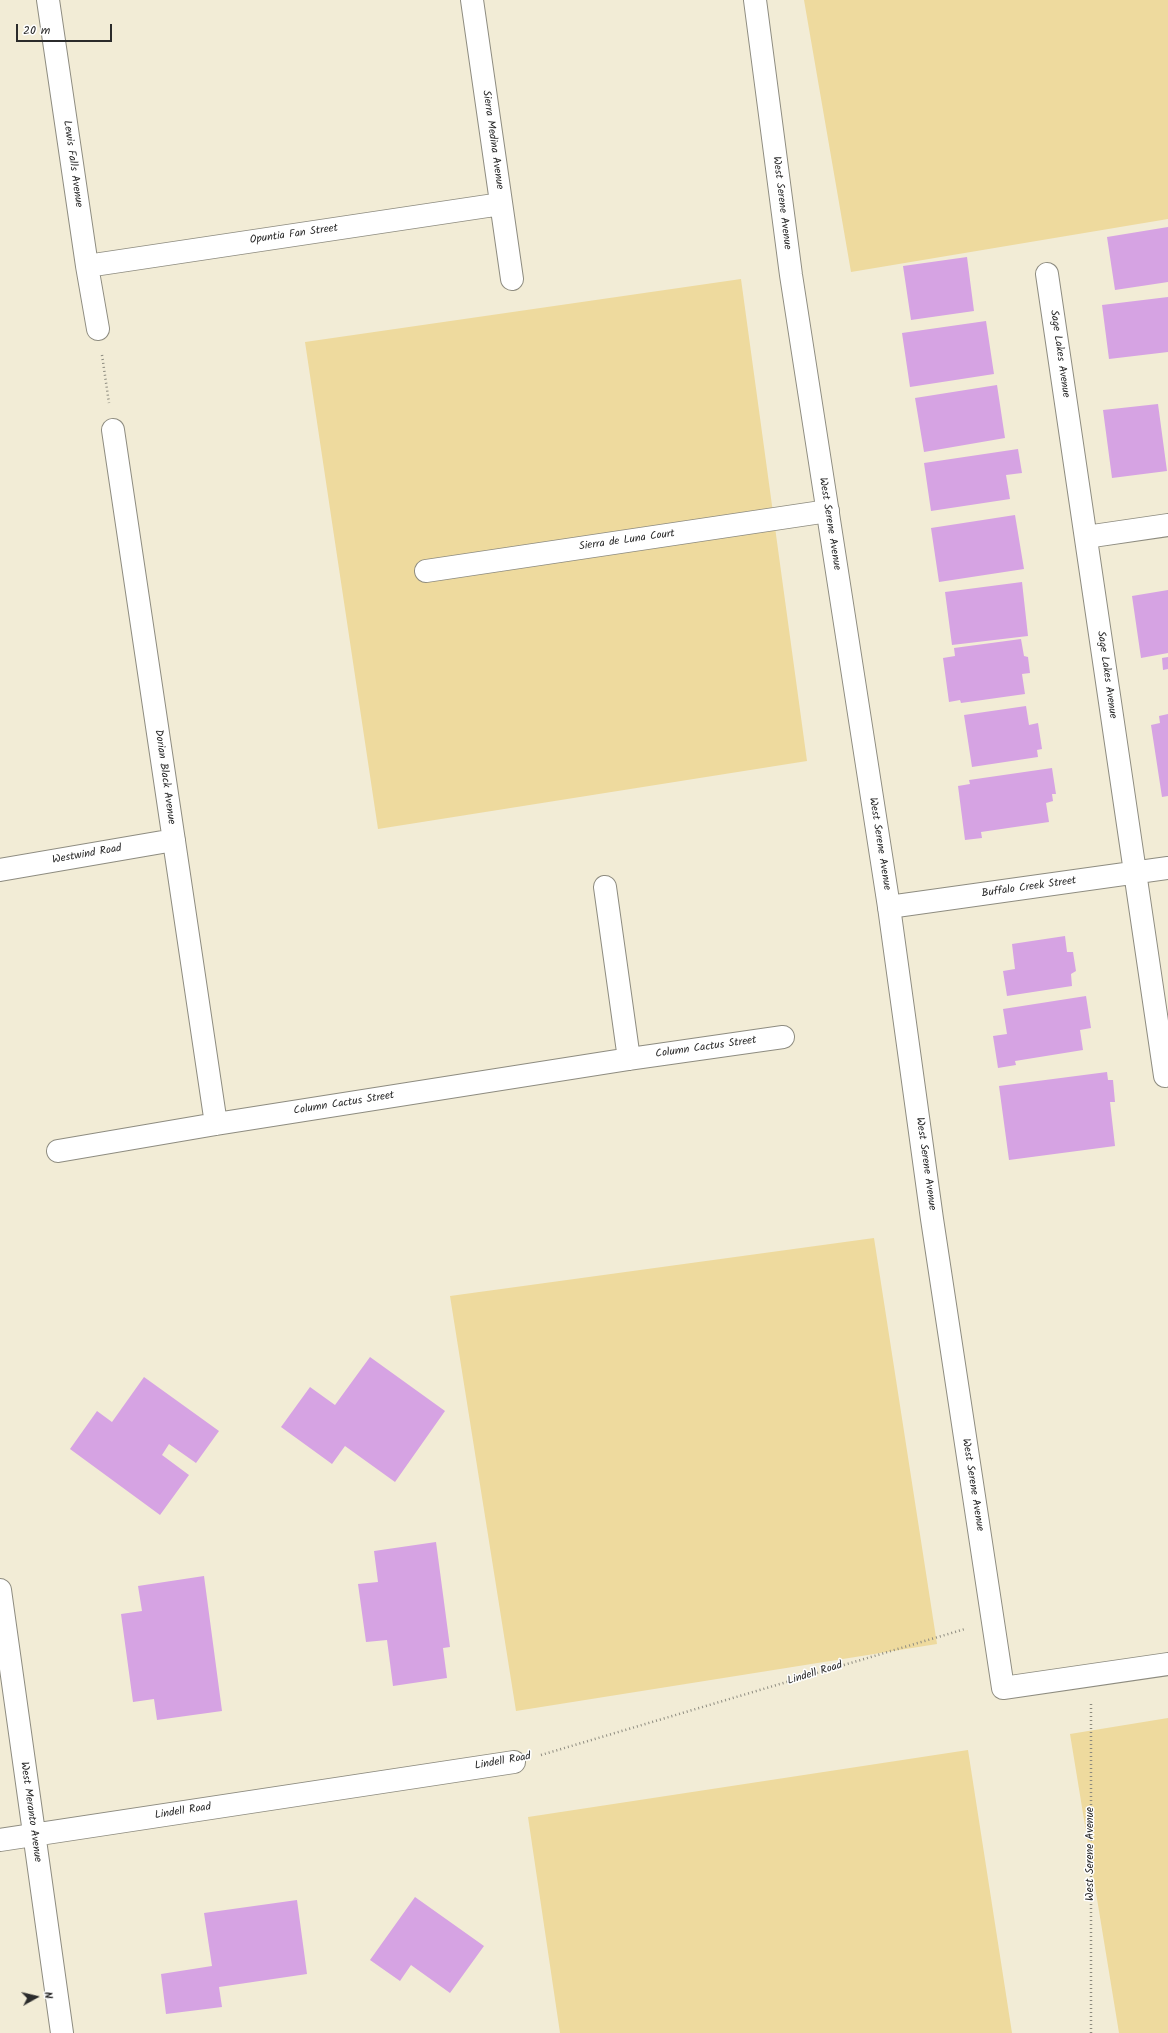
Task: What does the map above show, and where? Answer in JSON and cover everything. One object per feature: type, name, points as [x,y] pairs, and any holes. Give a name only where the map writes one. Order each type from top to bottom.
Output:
[{"type":"street","name":"Lewis Falls Avenue","points":[[48,0],[87,266],[98,329]]},
{"type":"street","name":"Sierra Medina Avenue","points":[[472,0],[512,279]]},
{"type":"street","name":"West Serene Avenue","points":[[754,0],[790,275],[889,907],[932,1219],[1002,1688],[1091,1675]]},
{"type":"street","name":"Opuntia Fan Street","points":[[87,266],[501,204]]},
{"type":"street","name":"Sage Lakes Avenue","points":[[1047,274],[1165,1076]]},
{"type":"street","name":"Dorian Black Avenue","points":[[113,430],[216,1124]]},
{"type":"street","name":"Sierra de Luna Court","points":[[426,571],[828,511]]},
{"type":"street","points":[[1086,537],[1168,525]]},
{"type":"street","name":"Westwind Road","points":[[0,870],[174,840]]},
{"type":"street","name":"Buffalo Creek Street","points":[[889,907],[1168,868]]},
{"type":"street","points":[[605,887],[629,1059]]},
{"type":"street","name":"Column Cactus Street","points":[[58,1151],[216,1124],[629,1059],[783,1037]]},
{"type":"street","name":"West Meranto Avenue","points":[[0,1590],[33,1835],[62,2033]]},
{"type":"street","points":[[1091,1675],[1168,1664]]},
{"type":"street","name":"Lindell Road","points":[[0,1840],[514,1762]]},
{"type":"path","points":[[98,329],[113,430]]},
{"type":"path","name":"Lindell Road","points":[[514,1762],[993,1621]]},
{"type":"path","name":"West Serene Avenue","points":[[1091,1675],[1091,2033]]},
{"type":"sand","points":[[804,0],[1168,0],[1168,219],[851,272]]},
{"type":"sand","points":[[741,279],[807,761],[378,829],[305,342]]},
{"type":"sand","points":[[874,1238],[937,1644],[516,1711],[450,1296]]},
{"type":"sand","points":[[1168,1718],[1168,2033],[1119,2033],[1070,1734]]},
{"type":"sand","points":[[968,1750],[1012,2033],[560,2033],[528,1817]]},
{"type":"building","points":[[1168,227],[1168,282],[1115,290],[1107,237]]},
{"type":"building","points":[[967,257],[974,311],[911,320],[903,266]]},
{"type":"building","points":[[1168,297],[1168,352],[1109,359],[1102,305]]},
{"type":"building","points":[[986,321],[994,374],[910,387],[902,333]]},
{"type":"building","points":[[997,385],[1005,438],[924,452],[915,398]]},
{"type":"building","points":[[1158,404],[1167,471],[1112,478],[1103,410]]},
{"type":"building","points":[[1018,449],[1022,473],[1006,475],[1010,499],[931,511],[924,463]]},
{"type":"building","points":[[1015,515],[1024,569],[939,582],[931,528]]},
{"type":"building","points":[[1022,582],[1028,636],[952,645],[945,592]]},
{"type":"building","points":[[1168,590],[1168,653],[1141,658],[1132,596]]},
{"type":"building","points":[[1021,639],[1024,656],[1028,657],[1030,673],[1022,674],[1025,694],[961,703],[960,700],[949,702],[943,658],[955,656],[954,648]]},
{"type":"building","points":[[1168,657],[1168,669],[1163,670],[1162,658]]},
{"type":"building","points":[[1026,706],[1029,725],[1038,723],[1042,749],[1037,750],[1038,757],[972,767],[964,715]]},
{"type":"building","points":[[1168,714],[1168,796],[1162,797],[1151,725],[1160,723],[1159,716]]},
{"type":"building","points":[[1052,768],[1056,794],[1052,794],[1053,801],[1046,803],[1049,822],[981,832],[982,838],[965,840],[958,786],[970,784],[969,780]]},
{"type":"building","points":[[1065,936],[1067,952],[1073,952],[1076,971],[1071,974],[1072,986],[1007,996],[1003,971],[1015,969],[1012,944]]},
{"type":"building","points":[[1086,996],[1091,1028],[1080,1030],[1083,1050],[1015,1061],[1016,1065],[998,1068],[993,1036],[1007,1034],[1003,1009]]},
{"type":"building","points":[[1107,1072],[1108,1080],[1113,1080],[1115,1102],[1110,1102],[1115,1146],[1009,1160],[999,1086]]},
{"type":"building","points":[[370,1357],[445,1411],[395,1482],[345,1446],[332,1464],[281,1427],[310,1387],[335,1405]]},
{"type":"building","points":[[144,1377],[219,1431],[196,1463],[169,1444],[162,1455],[189,1475],[160,1515],[70,1449],[97,1411],[112,1422]]},
{"type":"building","points":[[436,1542],[450,1647],[443,1648],[447,1678],[393,1686],[387,1640],[366,1642],[358,1584],[378,1582],[374,1551]]},
{"type":"building","points":[[204,1576],[222,1711],[157,1720],[154,1699],[133,1702],[121,1614],[142,1611],[138,1586]]},
{"type":"building","points":[[415,1897],[484,1946],[450,1993],[411,1965],[400,1981],[370,1960]]},
{"type":"building","points":[[297,1900],[307,1974],[219,1987],[222,2007],[166,2014],[161,1974],[212,1966],[204,1913]]}]
